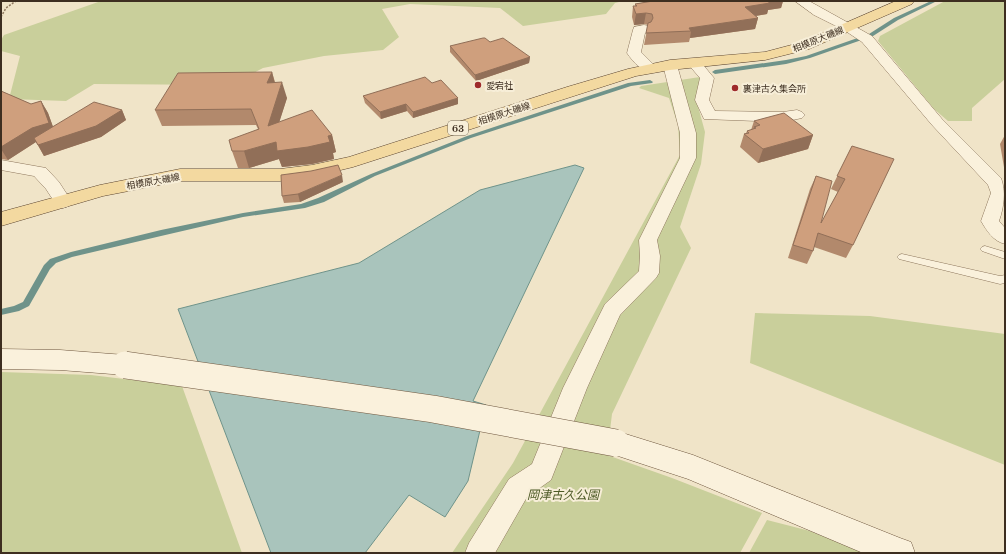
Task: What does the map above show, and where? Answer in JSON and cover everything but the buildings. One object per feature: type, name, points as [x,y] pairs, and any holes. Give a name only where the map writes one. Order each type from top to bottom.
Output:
[{"type":"main road","name":"相模原大磯線","points":[[1,219],[144,181],[180,175],[280,175],[312,171],[353,162],[573,90],[633,72],[694,63],[765,56],[858,33],[907,1]]},
{"type":"street","points":[[801,1],[818,12],[858,33],[937,122],[1002,190],[990,221],[996,230],[1005,238]]},
{"type":"street","points":[[479,553],[518,488],[542,472],[575,388],[612,310],[649,273],[650,256],[648,240],[688,158],[688,133],[661,67],[634,52],[639,30],[644,29]]},
{"type":"street","points":[[694,63],[706,78],[702,100],[710,121],[789,118]]},
{"type":"street","points":[[1,165],[40,172],[53,186],[63,202]]},
{"type":"street","points":[[1,359],[60,360],[125,365],[395,404],[543,428],[616,444],[693,468],[900,553]]},
{"type":"lane","points":[[985,249],[1005,256]]},
{"type":"lane","points":[[902,257],[1000,280],[1005,279]]},
{"type":"path","points":[[1,17],[6,8],[16,1]]},
{"type":"green space","points":[[101,1],[623,1],[615,3],[606,14],[523,26],[500,8],[410,4],[382,9],[399,37],[383,50],[324,56],[263,68],[230,85],[94,84],[66,101],[9,99],[20,56],[1,51],[1,40],[4,35]]},
{"type":"green space","points":[[945,1],[1005,1],[1005,79],[972,108],[972,121],[948,121],[934,109],[878,41],[880,36]]},
{"type":"green space","name":"岡津古久公園","points":[[700,77],[703,79],[696,99],[705,132],[701,164],[680,227],[691,248],[612,414],[607,455],[672,478],[762,513],[740,553],[452,553],[513,463],[680,155],[678,125],[669,98],[639,88],[641,86]]},
{"type":"green space","points":[[755,313],[870,316],[1005,334],[1005,465],[750,363]]},
{"type":"green space","points":[[1,372],[91,375],[182,386],[242,553],[1,553]]},
{"type":"green space","points":[[767,520],[810,531],[864,553],[749,553]]},
{"type":"water","points":[[575,165],[584,168],[473,401],[486,405],[468,481],[445,517],[409,495],[365,553],[271,553],[178,309],[359,263],[480,190]]},
{"type":"waterway","points":[[715,72],[786,62],[808,57],[871,35],[896,19],[935,1]]},
{"type":"waterway","points":[[1,312],[16,309],[26,304],[47,267],[53,261],[71,255],[161,233],[243,215],[302,206],[321,200],[373,175],[469,137],[630,84],[650,82]]},
{"type":"place","name":"愛宕社","points":[[478,85]]},
{"type":"place","name":"裏津古久集会所","points":[[735,88]]}]
